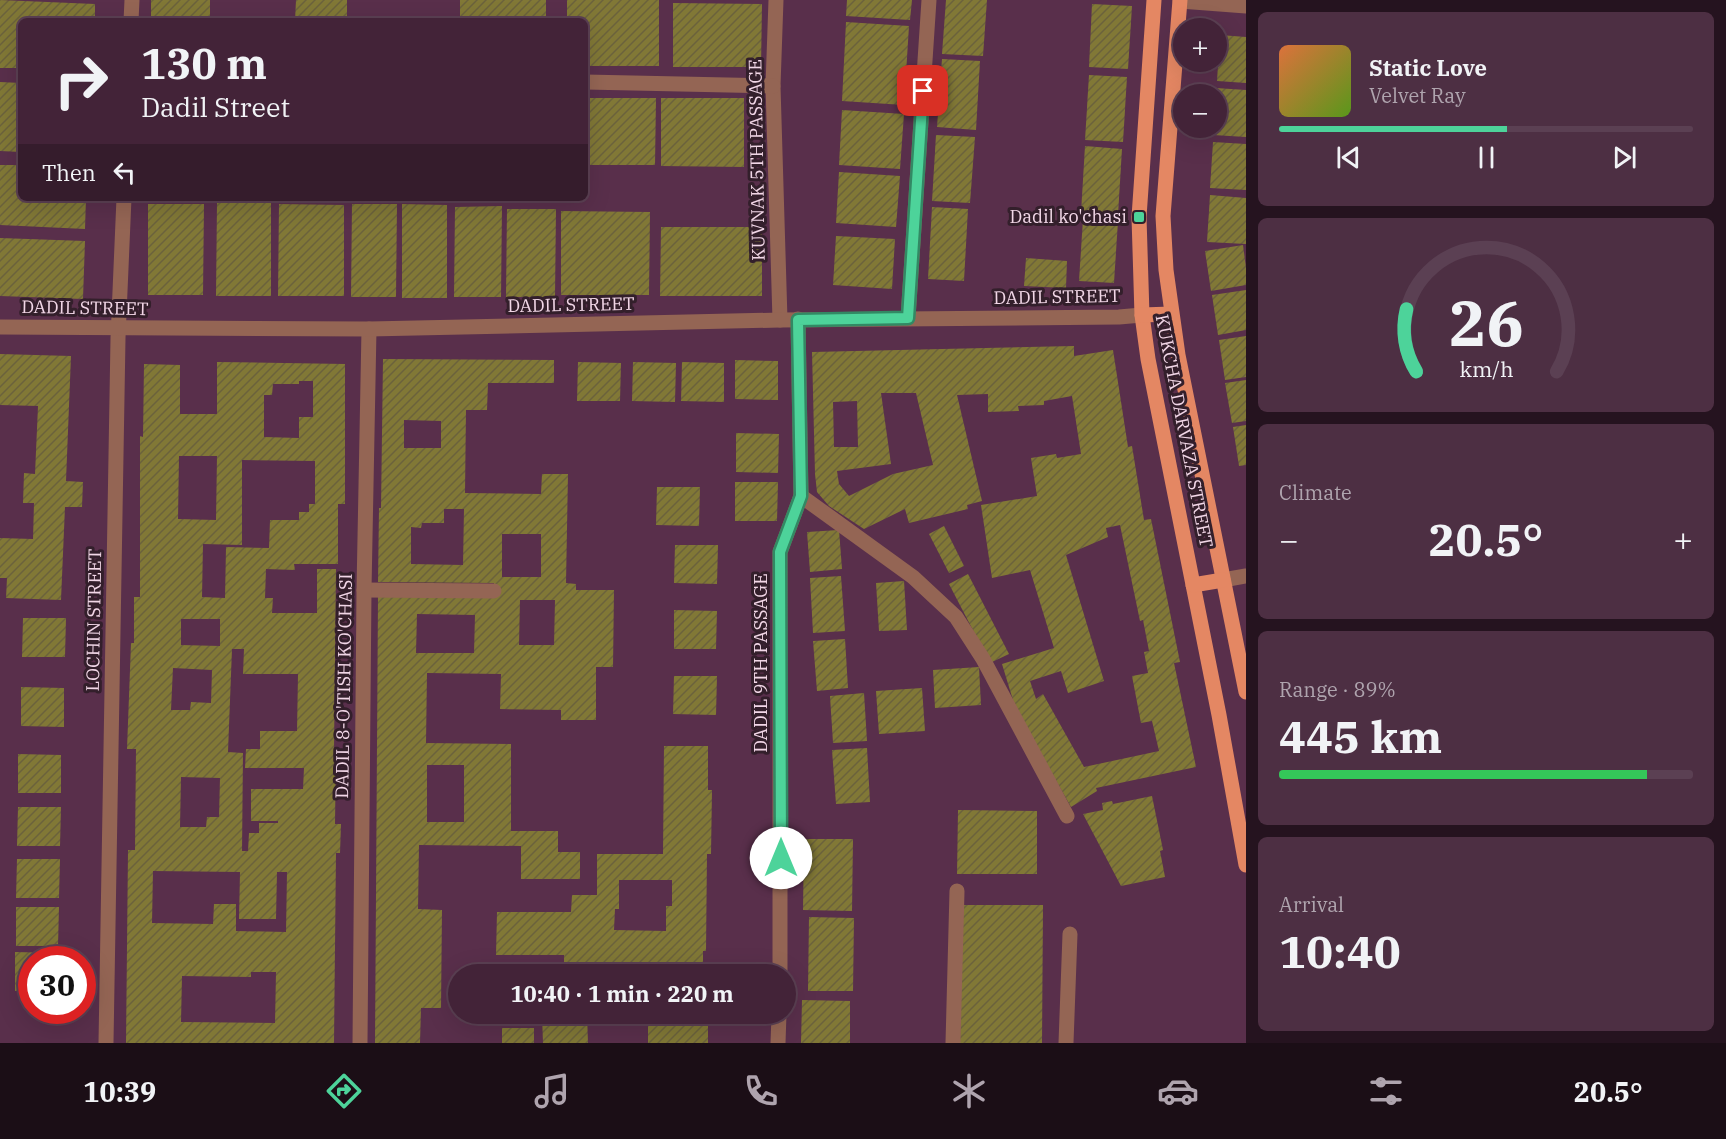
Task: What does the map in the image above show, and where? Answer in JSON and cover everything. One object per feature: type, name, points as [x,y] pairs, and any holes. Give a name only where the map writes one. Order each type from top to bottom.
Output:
[{"type":"main road","name":"KUKCHA DARVAZA STREET","points":[[1154,0],[1139,217],[1142,315],[1148,359],[1219,715],[1246,865]]},
{"type":"main road","name":"KUKCHA DARVAZA STREET","points":[[1176,0],[1163,216],[1166,270],[1178,355],[1246,692]]},
{"type":"main road","points":[[1142,315],[1171,314]]},
{"type":"main road","points":[[1193,585],[1223,580]]},
{"type":"street","points":[[131,18],[132,0]]},
{"type":"street","name":"KUVNAK 5TH PASSAGE","points":[[776,0],[773,86],[780,320]]},
{"type":"street","points":[[908,318],[929,0]]},
{"type":"street","points":[[1176,0],[1246,6]]},
{"type":"street","points":[[588,82],[773,86]]},
{"type":"street","name":"LOCHIN STREET","points":[[106,1043],[119,329],[124,201]]},
{"type":"street","name":"DADIL STREET","points":[[0,327],[369,329],[1142,315]]},
{"type":"street","name":"DADIL 9TH PASSAGE","points":[[780,964],[780,552],[801,496],[798,320]]},
{"type":"street","name":"DADIL 8-O'TISH KO'CHASI","points":[[360,1043],[369,329]]},
{"type":"street","points":[[801,496],[913,578],[956,617],[983,659],[1066,816]]},
{"type":"street","points":[[1223,580],[1246,576]]},
{"type":"street","points":[[364,590],[494,591]]},
{"type":"street","points":[[953,1043],[957,891]]},
{"type":"street","points":[[1066,1043],[1070,934]]},
{"type":"street","points":[[778,1043],[779,1024]]},
{"type":"building","points":[[0,0],[95,4],[95,18],[18,18],[18,68],[0,68]]},
{"type":"building","points":[[151,0],[210,0],[210,18],[151,18]]},
{"type":"building","points":[[296,0],[347,0],[347,18],[295,18]]},
{"type":"building","points":[[460,0],[546,0],[546,18],[460,18]]},
{"type":"building","points":[[567,0],[659,0],[659,66],[588,66],[588,18],[567,18]]},
{"type":"building","points":[[847,0],[912,0],[910,20],[846,16]]},
{"type":"building","points":[[946,0],[987,0],[983,56],[942,54]]},
{"type":"building","points":[[673,3],[762,4],[761,67],[673,67]]},
{"type":"building","points":[[1092,4],[1132,6],[1128,69],[1089,67]]},
{"type":"building","points":[[846,22],[909,26],[904,105],[842,101]]},
{"type":"building","points":[[1227,36],[1246,37],[1246,83],[1217,81],[1218,72],[1227,72]]},
{"type":"building","points":[[942,59],[980,61],[976,130],[937,127]]},
{"type":"building","points":[[1089,75],[1127,77],[1123,142],[1085,140]]},
{"type":"building","points":[[0,82],[18,83],[18,152],[0,151]]},
{"type":"building","points":[[1227,89],[1246,90],[1246,137],[1227,136]]},
{"type":"building","points":[[588,98],[656,98],[655,165],[588,165]]},
{"type":"building","points":[[661,98],[744,98],[744,167],[661,166]]},
{"type":"building","points":[[842,110],[904,114],[900,169],[839,165]]},
{"type":"building","points":[[936,135],[975,137],[970,203],[932,201]]},
{"type":"building","points":[[1213,142],[1246,144],[1246,190],[1210,188]]},
{"type":"building","points":[[1085,146],[1122,149],[1118,215],[1081,213]]},
{"type":"building","points":[[0,165],[18,165],[18,201],[86,201],[85,229],[0,225]]},
{"type":"building","points":[[839,172],[900,176],[896,227],[836,223]]},
{"type":"building","points":[[1210,195],[1246,198],[1246,244],[1207,242]]},
{"type":"building","points":[[217,203],[271,203],[271,296],[216,296]]},
{"type":"building","points":[[148,204],[204,204],[203,295],[148,295]]},
{"type":"building","points":[[279,204],[344,205],[344,296],[278,296]]},
{"type":"building","points":[[352,204],[397,204],[396,297],[351,297]]},
{"type":"building","points":[[402,204],[447,205],[447,298],[402,298]]},
{"type":"building","points":[[502,206],[501,297],[454,297],[455,207]]},
{"type":"building","points":[[932,207],[968,209],[964,281],[928,279]]},
{"type":"building","points":[[507,209],[556,209],[555,297],[506,297]]},
{"type":"building","points":[[561,211],[650,212],[649,295],[561,295]]},
{"type":"building","points":[[1083,219],[1118,221],[1114,283],[1079,281]]},
{"type":"building","points":[[661,227],[762,227],[762,296],[660,296]]},
{"type":"building","points":[[836,236],[895,239],[892,289],[833,285]]},
{"type":"building","points":[[0,238],[85,241],[83,299],[0,296]]},
{"type":"building","points":[[1243,245],[1246,285],[1211,291],[1205,251]]},
{"type":"building","points":[[1026,258],[1067,261],[1066,288],[1024,286]]},
{"type":"building","points":[[1246,290],[1246,330],[1218,335],[1212,295]]},
{"type":"building","points":[[1246,336],[1246,377],[1225,380],[1219,340]]},
{"type":"building","points":[[1074,346],[1074,356],[1113,350],[1128,447],[1132,446],[1144,520],[1151,519],[1180,662],[1174,663],[1196,767],[1096,788],[1097,791],[1071,807],[1016,710],[1002,664],[1054,648],[1030,570],[992,578],[981,505],[1037,496],[1031,458],[1056,454],[1057,458],[1081,454],[1072,396],[1044,401],[1044,405],[1018,406],[1019,411],[988,412],[988,394],[957,395],[982,501],[967,505],[968,509],[909,523],[905,509],[864,529],[829,506],[817,492],[812,352]],"holes":[[[881,393],[916,393],[933,465],[893,474],[849,496],[839,484],[837,471],[891,464]],[[857,401],[858,447],[834,447],[833,402]],[[1120,525],[1140,621],[1143,620],[1149,651],[1144,652],[1148,673],[1132,676],[1141,723],[1152,721],[1159,751],[1084,767],[1043,694],[1036,699],[1030,681],[1061,671],[1068,693],[1104,681],[1066,555],[1108,537],[1106,528]]]},
{"type":"building","points":[[0,354],[71,356],[66,481],[83,482],[82,507],[65,507],[61,600],[6,598],[7,578],[0,578],[0,538],[33,539],[34,503],[23,503],[24,473],[35,474],[38,406],[0,405]]},
{"type":"building","points":[[383,359],[554,360],[554,383],[488,383],[487,410],[466,410],[465,493],[541,494],[542,474],[568,474],[566,583],[576,584],[576,590],[614,590],[613,667],[596,667],[596,720],[561,720],[561,710],[500,709],[501,674],[427,673],[426,743],[511,744],[511,831],[558,831],[558,852],[580,852],[580,879],[521,879],[521,846],[419,845],[418,909],[442,910],[441,1008],[421,1008],[420,1043],[375,1043],[378,596],[494,597],[494,583],[378,582],[379,508],[381,508]],"holes":[[[404,420],[441,421],[441,448],[404,448]],[[444,509],[464,509],[463,565],[411,564],[411,527],[421,528],[422,523],[444,523]],[[502,534],[541,534],[541,577],[502,577]],[[520,600],[555,600],[554,645],[519,645]],[[417,614],[475,615],[474,653],[416,653]],[[427,765],[464,765],[464,822],[427,822]]]},
{"type":"building","points":[[735,360],[778,361],[778,400],[735,399]]},
{"type":"building","points":[[217,362],[345,364],[345,504],[338,504],[338,564],[294,564],[295,570],[266,569],[265,598],[273,598],[272,613],[317,613],[317,569],[336,569],[335,824],[341,824],[340,853],[336,853],[334,1043],[126,1043],[128,850],[135,850],[136,749],[127,749],[131,643],[134,643],[134,597],[140,597],[140,436],[143,437],[144,364],[180,365],[180,414],[217,414]],"holes":[[[299,381],[313,381],[313,417],[299,417],[299,438],[264,437],[264,395],[272,395],[273,384],[299,384]],[[179,456],[217,456],[216,520],[178,519]],[[242,460],[315,461],[315,504],[309,504],[309,512],[299,512],[299,520],[270,520],[269,548],[226,547],[225,598],[202,597],[203,544],[242,545]],[[181,619],[220,619],[220,646],[181,645]],[[232,649],[244,649],[243,674],[298,674],[297,731],[260,731],[260,749],[246,749],[245,768],[304,768],[303,789],[251,789],[251,821],[278,821],[278,823],[259,823],[259,833],[249,833],[248,851],[242,851],[243,753],[228,752]],[[173,668],[212,670],[211,703],[191,702],[190,710],[171,710]],[[181,777],[220,778],[219,817],[207,817],[206,827],[180,827]],[[153,871],[240,872],[239,919],[276,919],[277,872],[287,872],[286,932],[236,931],[236,904],[214,904],[213,924],[152,923]],[[251,972],[276,972],[275,1023],[181,1022],[182,976],[251,977]]]},
{"type":"building","points":[[578,362],[621,363],[620,401],[577,401]]},
{"type":"building","points":[[633,362],[676,363],[675,402],[632,401]]},
{"type":"building","points":[[682,362],[724,363],[724,402],[681,401]]},
{"type":"building","points":[[1246,380],[1246,421],[1232,423],[1225,383]]},
{"type":"building","points":[[1246,425],[1246,465],[1239,466],[1233,427]]},
{"type":"building","points":[[736,433],[779,434],[778,473],[736,472]]},
{"type":"building","points":[[735,482],[778,482],[777,521],[735,521]]},
{"type":"building","points":[[657,487],[700,487],[699,526],[656,525]]},
{"type":"building","points":[[944,526],[964,566],[949,573],[929,534]]},
{"type":"building","points":[[839,530],[842,569],[810,572],[807,532]]},
{"type":"building","points":[[675,545],[718,545],[717,584],[674,583]]},
{"type":"building","points":[[968,574],[1009,654],[990,663],[949,584]]},
{"type":"building","points":[[841,576],[845,631],[813,633],[810,578]]},
{"type":"building","points":[[904,581],[907,630],[879,631],[876,583]]},
{"type":"building","points":[[674,610],[717,611],[716,649],[674,649]]},
{"type":"building","points":[[23,618],[66,618],[65,657],[22,657]]},
{"type":"building","points":[[845,639],[848,688],[817,691],[813,641]]},
{"type":"building","points":[[979,667],[981,705],[935,708],[933,670]]},
{"type":"building","points":[[674,676],[717,676],[716,715],[673,714]]},
{"type":"building","points":[[21,687],[64,688],[64,727],[21,726]]},
{"type":"building","points":[[922,688],[925,731],[879,734],[876,691]]},
{"type":"building","points":[[864,693],[867,741],[833,743],[830,696]]},
{"type":"building","points":[[664,746],[708,746],[708,790],[712,790],[711,854],[707,854],[706,951],[703,951],[703,964],[564,964],[564,955],[496,955],[497,912],[571,912],[572,895],[597,895],[597,854],[663,854]],"holes":[[[619,880],[672,880],[672,906],[666,906],[666,931],[614,930],[615,909],[619,909]]]},
{"type":"building","points":[[867,748],[870,802],[836,804],[832,750]]},
{"type":"building","points":[[18,754],[61,755],[61,793],[18,793]]},
{"type":"building","points":[[1152,796],[1163,850],[1160,851],[1165,877],[1121,886],[1083,814],[1103,810],[1102,803],[1112,801],[1113,804]]},
{"type":"building","points":[[18,807],[61,807],[60,846],[17,846]]},
{"type":"building","points":[[958,810],[1037,811],[1037,874],[957,874]]},
{"type":"building","points":[[804,839],[853,839],[852,911],[803,910]]},
{"type":"building","points":[[17,859],[60,859],[59,898],[16,898]]},
{"type":"building","points":[[961,905],[1043,905],[1042,1043],[960,1043]]},
{"type":"building","points":[[16,907],[59,907],[58,946],[16,946]]},
{"type":"building","points":[[809,917],[854,918],[853,991],[808,991]]},
{"type":"building","points":[[15,952],[18,952],[18,991],[15,991]]},
{"type":"building","points":[[802,1000],[850,1001],[850,1043],[801,1043]]},
{"type":"building","points":[[542,1024],[587,1024],[588,1043],[543,1043]]},
{"type":"building","points":[[648,1024],[708,1024],[708,1043],[648,1043]]},
{"type":"building","points":[[502,1028],[534,1028],[534,1043],[502,1043]]},
{"type":"place","name":"Dadil ko'chasi","points":[[1139,217]]},
{"type":"route","points":[[781,858],[780,552],[801,496],[798,320],[908,318],[923,91]]}]
